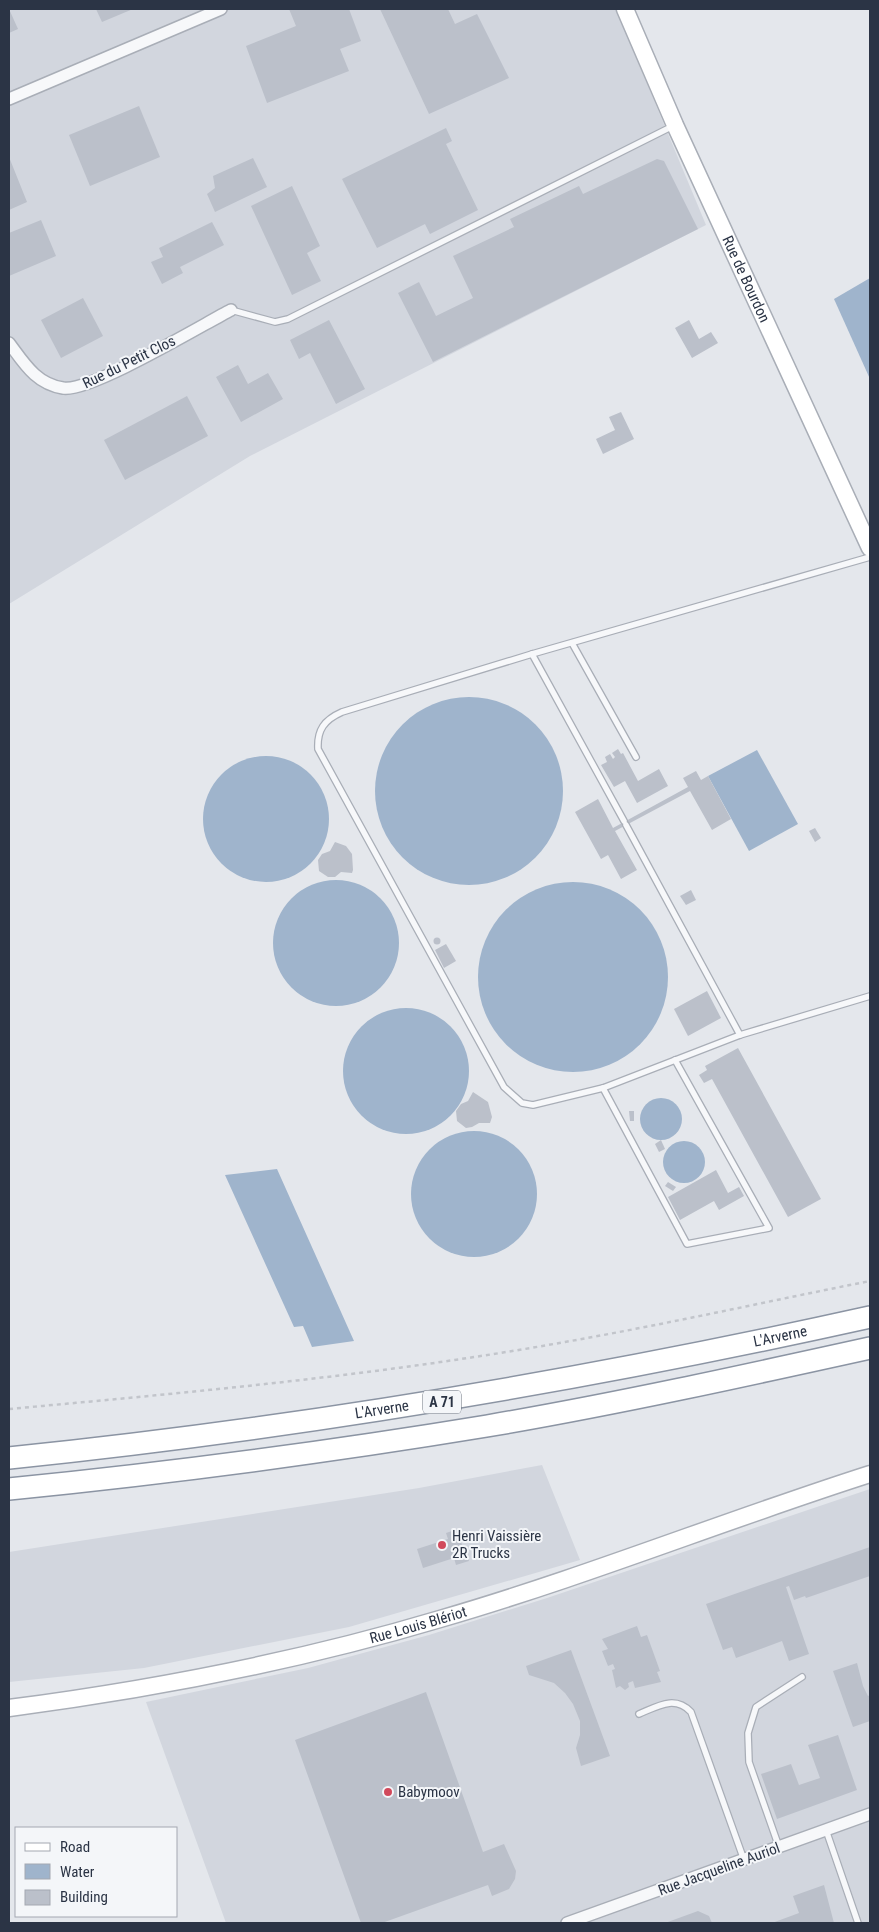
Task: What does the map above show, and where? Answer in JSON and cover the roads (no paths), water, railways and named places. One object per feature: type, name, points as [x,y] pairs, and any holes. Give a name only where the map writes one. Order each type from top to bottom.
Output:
[{"type":"highway","name":"L'Arverne","points":[[9,1458],[242,1432],[437,1402],[731,1348],[870,1317]]},
{"type":"highway","name":"L'Arverne","points":[[9,1489],[249,1462],[490,1425],[719,1381],[870,1348]]},
{"type":"highway","points":[[9,1501],[46,1485]]},
{"type":"main road","name":"Rue de Bourdon","points":[[625,9],[675,124],[870,548]]},
{"type":"main road","name":"Rue Louis Blériot","points":[[813,1492],[870,1469]]},
{"type":"main road","name":"Rue Louis Blériot","points":[[9,1708],[106,1695],[258,1666],[440,1620],[870,1474]]},
{"type":"street","points":[[9,99],[221,9]]},
{"type":"street","name":"Rue du Petit Clos","points":[[9,343],[33,375],[47,383],[64,389],[81,386],[106,376],[231,310]]},
{"type":"street","name":"Rue Jacqueline Auriol","points":[[567,1923],[870,1814]]},
{"type":"lane","points":[[231,310],[275,322],[288,319],[675,124]]},
{"type":"lane","points":[[870,558],[532,654],[342,712],[324,724],[317,735],[318,749],[504,1087],[522,1103],[533,1105],[604,1088],[740,1035],[870,996]]},
{"type":"lane","points":[[572,643],[636,757]]},
{"type":"lane","points":[[532,654],[740,1035]]},
{"type":"lane","points":[[604,1088],[687,1244],[769,1228],[675,1060]]},
{"type":"lane","points":[[779,1847],[749,1762],[748,1733],[756,1707],[802,1677]]},
{"type":"lane","points":[[639,1714],[671,1702],[684,1704],[692,1712],[744,1860]]},
{"type":"lane","points":[[826,1830],[858,1923]]},
{"type":"water","points":[[870,278],[870,379],[834,299]]},
{"type":"water","points":[[478,697],[487,698],[514,708],[536,724],[548,739],[556,755],[562,773],[562,809],[556,827],[548,843],[536,858],[521,870],[505,878],[487,884],[460,885],[451,884],[424,874],[409,864],[396,851],[386,836],[376,809],[375,782],[376,773],[386,746],[396,731],[409,718],[424,708],[451,698]]},
{"type":"water","points":[[757,750],[798,824],[749,851],[708,776]]},
{"type":"water","points":[[266,756],[290,760],[311,774],[325,795],[329,819],[325,843],[311,864],[290,878],[266,882],[242,878],[221,864],[207,843],[203,819],[207,795],[221,774],[242,760]]},
{"type":"water","points":[[336,880],[360,884],[381,898],[395,919],[399,943],[395,967],[381,988],[360,1002],[336,1006],[312,1002],[291,988],[277,967],[273,943],[277,919],[291,898],[312,884]]},
{"type":"water","points":[[582,882],[610,889],[641,909],[661,940],[667,958],[667,996],[661,1014],[641,1045],[610,1065],[592,1071],[564,1072],[554,1071],[528,1061],[512,1051],[499,1038],[485,1014],[479,996],[478,968],[479,958],[489,932],[499,916],[512,903],[536,889],[554,883]]},
{"type":"water","points":[[406,1008],[430,1012],[451,1026],[465,1047],[469,1071],[465,1095],[451,1116],[430,1130],[406,1134],[382,1130],[361,1116],[347,1095],[343,1071],[347,1047],[361,1026],[382,1012]]},
{"type":"water","points":[[657,1098],[665,1098],[676,1104],[682,1119],[676,1134],[665,1140],[657,1140],[646,1134],[640,1123],[640,1115],[646,1104]]},
{"type":"water","points":[[474,1131],[498,1135],[519,1149],[533,1170],[537,1194],[533,1218],[519,1239],[498,1253],[474,1257],[450,1253],[429,1239],[415,1218],[411,1194],[415,1170],[429,1149],[450,1135]]},
{"type":"water","points":[[680,1141],[688,1141],[699,1147],[705,1162],[699,1177],[688,1183],[680,1183],[669,1177],[663,1166],[663,1158],[669,1147]]},
{"type":"water","points":[[277,1169],[354,1341],[312,1347],[303,1326],[294,1327],[225,1175]]},
{"type":"place","name":"Henri Vaissière 2R Trucks","points":[[442,1545]]},
{"type":"place","name":"Babymoov","points":[[388,1792]]}]
